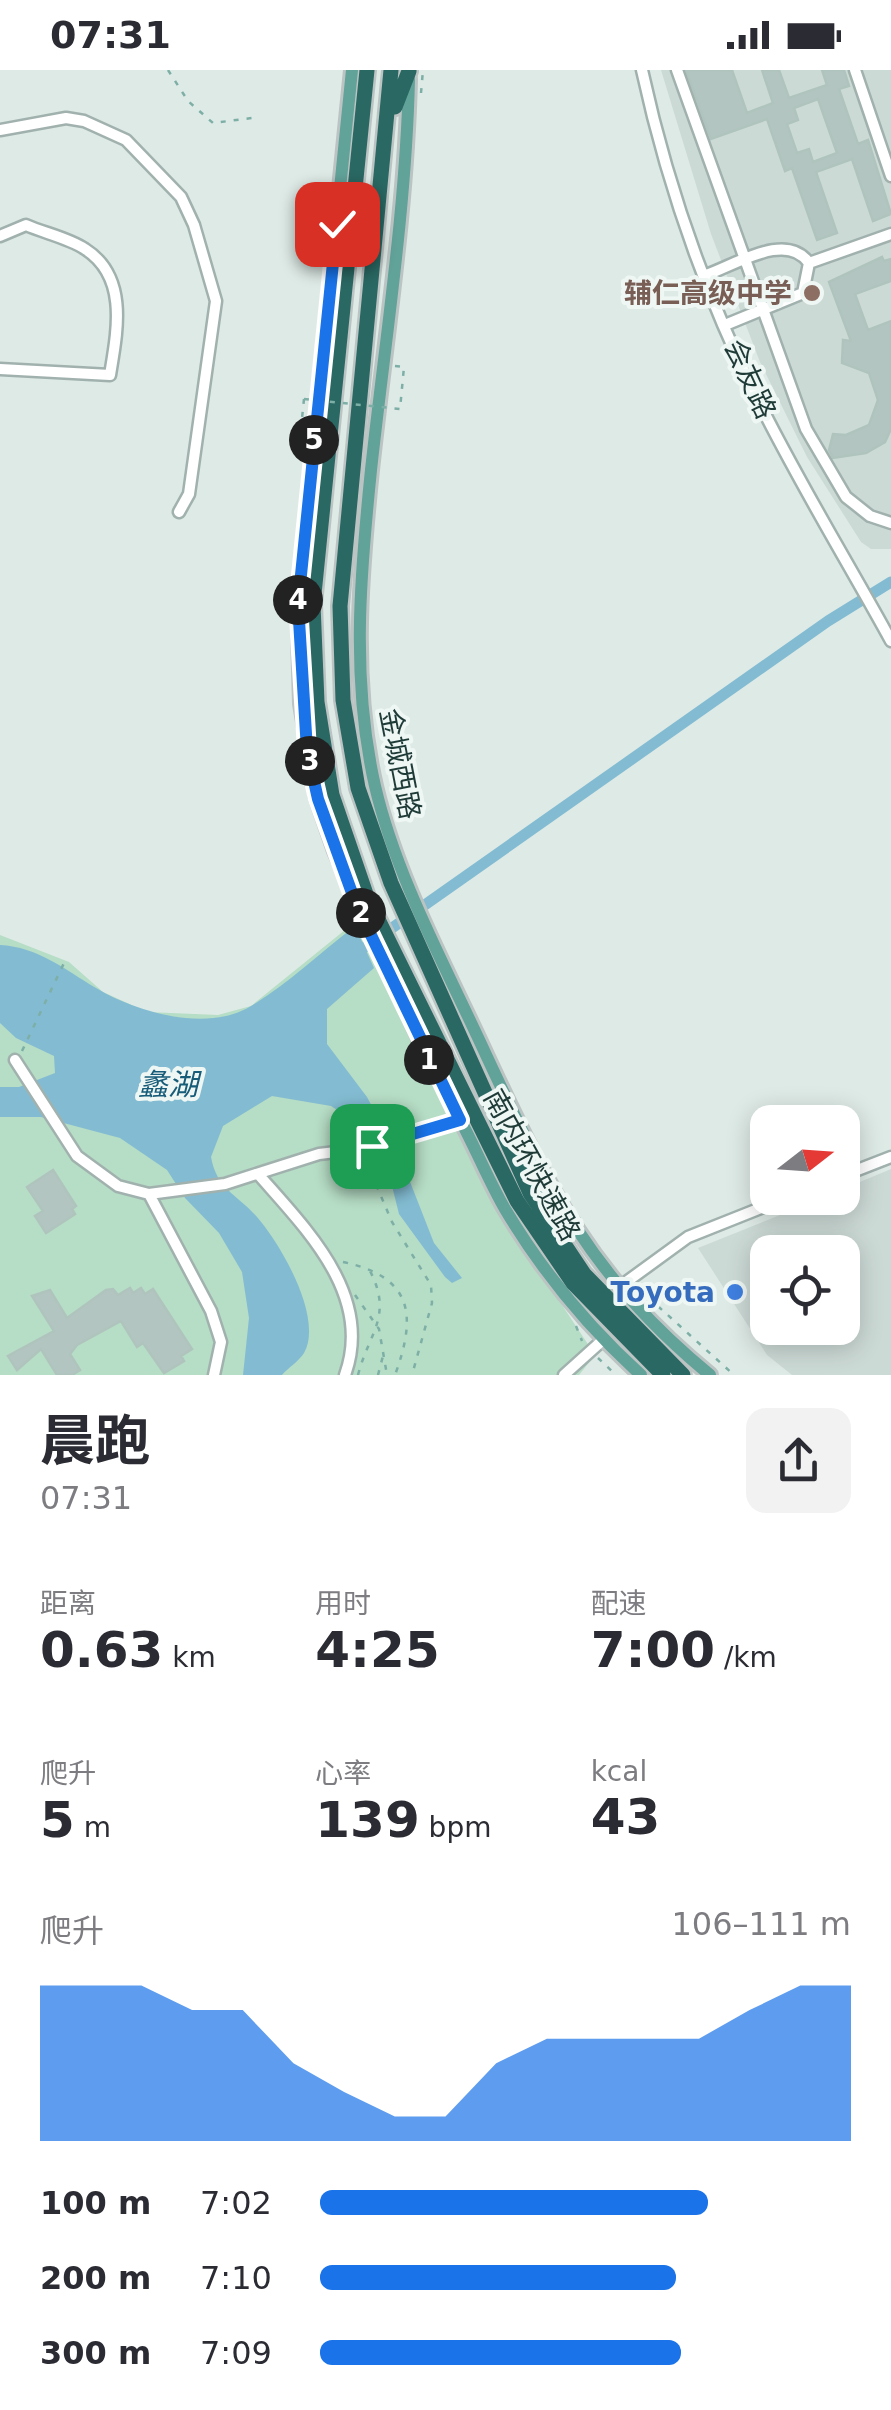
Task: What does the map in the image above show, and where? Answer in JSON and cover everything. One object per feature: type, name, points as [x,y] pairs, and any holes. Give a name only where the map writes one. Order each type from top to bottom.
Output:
[{"type":"highway","name":"南内环快速路","points":[[368,70],[313,636],[316,702],[332,795],[362,901],[396,976],[509,1185],[546,1246],[604,1319],[662,1375]]},
{"type":"highway","name":"南内环快速路","points":[[391,70],[390,120],[344,557],[340,650],[358,788],[530,1193],[584,1274],[683,1375]]},
{"type":"highway","points":[[390,120],[410,70]]},
{"type":"highway","points":[[396,976],[460,1120]]},
{"type":"highway","points":[[509,1146],[538,1189],[572,1228]]},
{"type":"main road","points":[[352,70],[298,604],[302,704],[318,799],[362,901]]},
{"type":"main road","name":"金城西路","points":[[398,879],[375,784],[362,698],[358,636],[410,70]]},
{"type":"main road","points":[[431,954],[572,1228],[710,1375]]},
{"type":"main road","points":[[460,1120],[524,1239],[604,1339],[641,1375]]},
{"type":"street","name":"会友路","points":[[642,70],[659,140],[725,325],[762,408],[891,642]]},
{"type":"street","points":[[677,70],[806,429],[829,472],[858,508],[891,522]]},
{"type":"street","points":[[855,70],[891,176]]},
{"type":"street","points":[[0,130],[66,118],[84,120],[126,140],[180,198],[194,225],[216,301],[189,494],[179,512]]},
{"type":"street","points":[[0,236],[26,225],[87,250],[112,280],[120,319],[110,374],[0,369]]},
{"type":"street","points":[[809,263],[891,234]]},
{"type":"street","points":[[706,275],[788,246],[809,263],[811,272],[803,293],[725,325]]},
{"type":"street","points":[[18,1055],[78,1156],[118,1186],[150,1194],[225,1184],[319,1154],[366,1147],[460,1120]]},
{"type":"street","points":[[860,1169],[891,1158]]},
{"type":"street","points":[[258,1174],[330,1260],[341,1286],[352,1334],[345,1375]]},
{"type":"street","points":[[150,1194],[211,1310],[220,1342],[214,1375]]},
{"type":"street","points":[[624,1284],[688,1237],[750,1212]]},
{"type":"street","points":[[564,1375],[604,1339]]},
{"type":"path","points":[[168,70],[188,101],[214,124],[252,118]]},
{"type":"path","points":[[420,106],[423,70]]},
{"type":"path","points":[[314,440],[300,438],[304,399],[400,409],[404,367],[394,366]]},
{"type":"path","points":[[388,424],[390,405]]},
{"type":"path","points":[[18,1055],[64,963]]},
{"type":"path","points":[[366,1147],[392,1222],[430,1286],[432,1303],[412,1375]]},
{"type":"path","points":[[330,1260],[368,1268],[393,1284],[408,1313],[408,1335],[394,1375]]},
{"type":"path","points":[[368,1268],[380,1298],[379,1329],[387,1375]]},
{"type":"path","points":[[624,1284],[734,1375]]},
{"type":"path","points":[[341,1286],[364,1304],[379,1329]]},
{"type":"path","points":[[358,1375],[379,1329]]},
{"type":"path","points":[[378,1375],[384,1351]]},
{"type":"shaded area","name":"辅仁高级中学","points":[[661,70],[891,70],[891,549],[871,549],[861,542],[807,457],[760,362],[711,234]]},
{"type":"shaded area","points":[[891,1169],[891,1375],[792,1375],[761,1345],[860,1345],[860,1235],[750,1235],[750,1329],[698,1248],[780,1215],[860,1215],[860,1182]]},
{"type":"green space","points":[[361,917],[506,1220],[595,1355],[579,1375],[0,1375],[0,935],[69,962],[103,992],[147,1012],[218,1015],[251,1006]]},
{"type":"water","name":"蠡湖","points":[[355,926],[374,968],[327,1009],[327,1044],[367,1097],[405,1169],[434,1243],[462,1278],[452,1283],[445,1277],[399,1214],[386,1162],[372,1133],[331,1106],[272,1096],[223,1126],[211,1157],[223,1184],[257,1217],[287,1262],[304,1301],[309,1338],[302,1356],[282,1375],[243,1375],[249,1318],[242,1272],[219,1233],[185,1198],[167,1170],[120,1138],[41,1117],[0,1117],[0,1087],[19,1087],[55,1073],[54,1056],[16,1038],[0,1023],[0,945],[39,954],[131,1005],[172,1016],[214,1018],[233,1014],[265,997]]},
{"type":"building","points":[[686,70],[732,70],[747,113],[773,103],[762,70],[779,70],[789,98],[827,85],[822,70],[844,70],[849,86],[839,89],[858,144],[868,140],[891,214],[873,221],[852,159],[816,172],[837,233],[817,240],[792,168],[785,171],[767,119],[711,139]],"holes":[[[818,99],[837,153],[813,162],[809,149],[797,153],[787,124],[798,120],[794,108]]]},
{"type":"building","points":[[882,257],[884,261],[891,259],[891,281],[855,294],[868,330],[891,321],[891,429],[885,442],[866,453],[833,458],[829,450],[833,434],[846,435],[869,425],[878,400],[869,373],[842,363],[843,340],[851,341],[829,282]]},
{"type":"building","points":[[53,1170],[76,1206],[72,1209],[75,1214],[46,1233],[35,1216],[43,1211],[27,1187]]},
{"type":"building","points":[[130,1288],[133,1293],[141,1288],[145,1294],[153,1289],[192,1349],[181,1356],[184,1361],[164,1373],[143,1343],[137,1347],[121,1321],[77,1345],[70,1354],[80,1370],[72,1375],[57,1375],[41,1349],[17,1370],[8,1356],[54,1331],[32,1296],[50,1290],[67,1318],[106,1290],[113,1289],[118,1295]]},
{"type":"waterway","points":[[365,947],[828,621],[891,582]]},
{"type":"place","name":"辅仁高级中学","points":[[812,293]]},
{"type":"place","name":"Toyota","points":[[735,1292]]},
{"type":"route","points":[[337,224],[298,604],[307,750],[334,851],[390,979],[460,1120],[372,1146]]}]
